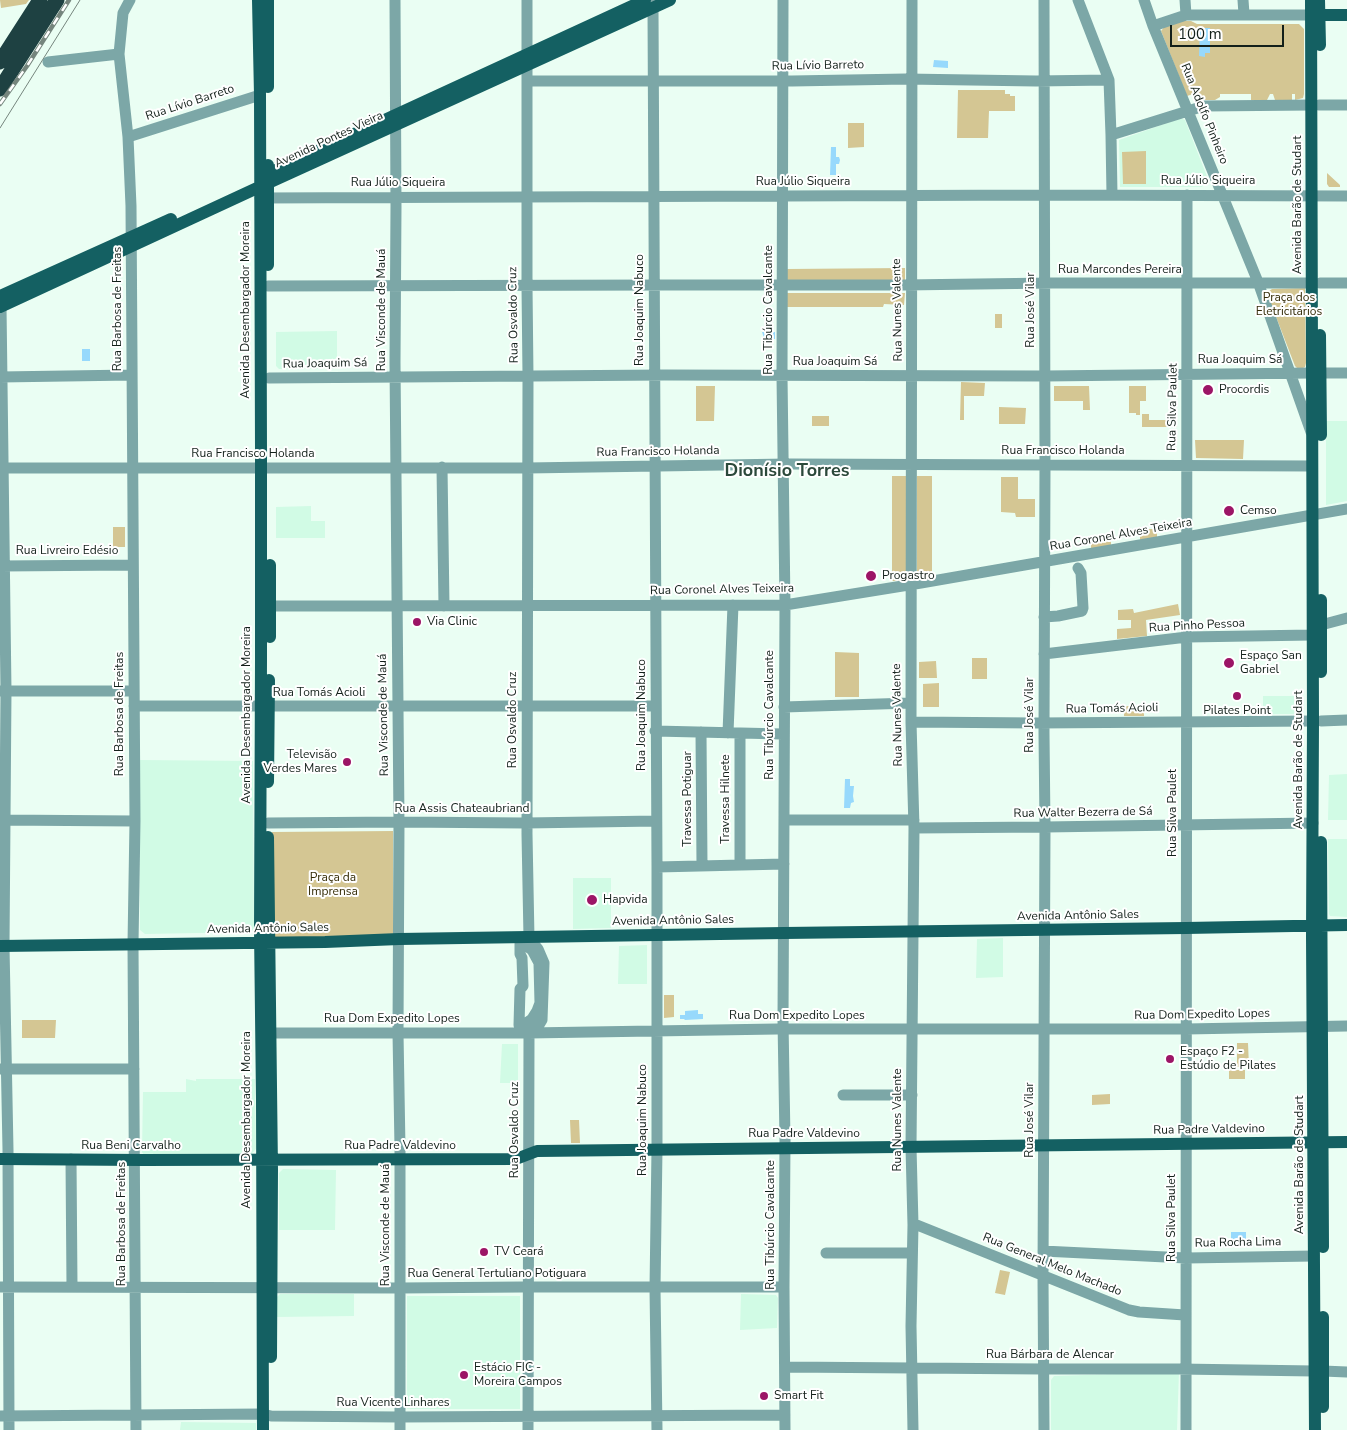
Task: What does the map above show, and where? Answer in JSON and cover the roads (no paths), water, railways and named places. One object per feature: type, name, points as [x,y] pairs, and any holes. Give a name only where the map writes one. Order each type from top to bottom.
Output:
[{"type":"highway","points":[[0,62],[40,0]]},
{"type":"highway","points":[[0,89],[58,0]]},
{"type":"main road","name":"Avenida Desembargador Moreira","points":[[258,0],[268,286],[269,378],[265,467],[270,606],[265,707],[268,823],[264,943],[271,1032],[267,1160]]},
{"type":"main road","name":"Avenida Desembargador Moreira","points":[[268,0],[264,186],[264,943],[267,1160],[267,1415],[271,1430]]},
{"type":"main road","name":"Avenida Pontes Vieira","points":[[0,303],[131,242],[264,186],[396,120],[652,3],[670,0]]},
{"type":"main road","name":"Avenida Barão de Studart","points":[[1311,0],[1315,15],[1317,514],[1321,625],[1313,823],[1317,925]]},
{"type":"main road","name":"Avenida Barão de Studart","points":[[1315,15],[1320,0]]},
{"type":"main road","points":[[1315,15],[1347,15]]},
{"type":"main road","name":"Avenida Barão de Studart","points":[[1315,1430],[1319,1371],[1317,721],[1312,636],[1317,514],[1312,466],[1316,373]]},
{"type":"main road","name":"Avenida Antônio Sales","points":[[2,946],[264,943],[399,939],[522,940],[656,935],[1347,925]]},
{"type":"main road","name":"Avenida Barão de Studart","points":[[1318,1142],[1314,1256],[1323,1430]]},
{"type":"main road","name":"Rua Padre Valdevino","points":[[267,1160],[516,1159],[537,1151],[1347,1142]]},
{"type":"main road","name":"Rua Beni Carvalho","points":[[4,1159],[267,1160]]},
{"type":"main road","name":"Avenida Desembargador Moreira","points":[[263,1430],[267,1415]]},
{"type":"street","name":"Rua Barbosa de Freitas","points":[[129,0],[124,13],[119,54],[128,137],[131,242],[135,821],[136,1430]]},
{"type":"street","name":"Rua Visconde de Mauá","points":[[395,0],[400,1430]]},
{"type":"street","name":"Rua Osvaldo Cruz","points":[[515,1033],[522,940],[526,823],[527,0]]},
{"type":"street","name":"Rua Tibúrcio Cavalcante","points":[[783,0],[782,376],[785,605],[783,1029],[785,1430]]},
{"type":"street","name":"Rua Nunes Valente","points":[[912,0],[911,722],[914,824],[911,1147],[912,1430]]},
{"type":"street","name":"Rua José Vilar","points":[[1044,0],[1044,1430]]},
{"type":"street","points":[[1078,0],[1109,80],[1112,195]]},
{"type":"street","name":"Rua Adolfo Pinheiro","points":[[1144,0],[1221,195],[1258,282],[1312,436]]},
{"type":"street","points":[[1186,0],[1186,15]]},
{"type":"street","points":[[1243,0],[1244,14]]},
{"type":"street","name":"Rua Joaquim Nabuco","points":[[652,3],[654,81],[657,867],[655,1288],[657,1430]]},
{"type":"street","points":[[1153,26],[1186,15],[1315,15]]},
{"type":"street","points":[[48,62],[119,54]]},
{"type":"street","name":"Rua Lívio Barreto","points":[[527,81],[1109,80]]},
{"type":"street","name":"Rua Lívio Barreto","points":[[128,137],[260,95]]},
{"type":"street","points":[[1111,135],[1204,106],[1347,105]]},
{"type":"street","name":"Rua Júlio Siqueira","points":[[264,186],[396,197],[1044,194],[1347,196]]},
{"type":"street","name":"Rua Silva Paulet","points":[[1186,1430],[1187,195]]},
{"type":"street","name":"Rua Marcondes Pereira","points":[[268,286],[1347,283]]},
{"type":"street","points":[[0,303],[4,468],[2,566],[4,1416],[9,1430]]},
{"type":"street","name":"Rua Joaquim Sá","points":[[269,378],[654,375],[1045,376],[1347,373]]},
{"type":"street","points":[[1,377],[132,375]]},
{"type":"street","name":"Rua Francisco Holanda","points":[[4,468],[527,468],[783,464],[1312,466]]},
{"type":"street","points":[[442,467],[444,606]]},
{"type":"street","name":"Rua Coronel Alves Teixeira","points":[[270,606],[785,605],[1187,538],[1347,509]]},
{"type":"street","name":"Rua Livreiro Edésio","points":[[2,566],[133,565]]},
{"type":"street","points":[[1044,617],[1082,611],[1081,573],[1078,568]]},
{"type":"street","name":"Travessa Hilnete","points":[[733,605],[734,733],[740,865]]},
{"type":"street","points":[[1312,636],[1321,625],[1347,618]]},
{"type":"street","name":"Rua Pinho Pessoa","points":[[1044,654],[1186,638],[1312,636]]},
{"type":"street","points":[[3,691],[133,691]]},
{"type":"street","points":[[784,707],[912,703]]},
{"type":"street","name":"Rua Tomás Acioli","points":[[134,706],[655,706]]},
{"type":"street","name":"Rua Tomás Acioli","points":[[911,722],[1044,723],[1347,720]]},
{"type":"street","points":[[655,731],[784,734]]},
{"type":"street","name":"Travessa Potiguar","points":[[701,732],[702,866]]},
{"type":"street","points":[[2,820],[135,821]]},
{"type":"street","name":"Rua Walter Bezerra de Sá","points":[[784,820],[1045,828],[1313,823]]},
{"type":"street","name":"Rua Assis Chateaubriand","points":[[268,823],[656,821]]},
{"type":"street","points":[[657,867],[784,864]]},
{"type":"street","points":[[522,940],[520,944],[525,945],[532,950],[539,963],[540,1003],[538,1011],[532,1019],[522,1026],[520,1025],[520,989],[523,986],[522,958],[520,954],[522,940]]},
{"type":"street","points":[[522,940],[538,949],[544,963],[542,1020],[539,1025],[528,1033]]},
{"type":"street","name":"Rua Dom Expedito Lopes","points":[[271,1032],[528,1033],[656,1030],[1186,1029],[1347,1026]]},
{"type":"street","name":"Rua Osvaldo Cruz","points":[[528,1033],[528,1430]]},
{"type":"street","points":[[3,1069],[134,1069]]},
{"type":"street","points":[[843,1095],[912,1095]]},
{"type":"street","points":[[71,1159],[72,1287]]},
{"type":"street","name":"Rua General Melo Machado","points":[[912,1225],[1129,1310],[1185,1315]]},
{"type":"street","name":"Rua Rocha Lima","points":[[1043,1251],[1186,1258],[1314,1256]]},
{"type":"street","points":[[826,1253],[912,1252]]},
{"type":"street","name":"Rua General Tertuliano Potiguara","points":[[4,1287],[784,1287]]},
{"type":"street","name":"Rua Bárbara de Alencar","points":[[785,1367],[1186,1369],[1347,1372]]},
{"type":"street","name":"Rua Vicente Linhares","points":[[4,1416],[267,1415],[400,1417],[785,1415]]},
{"type":"water","points":[[1200,28],[1210,28],[1210,53],[1205,53],[1205,57],[1199,56]]},
{"type":"water","points":[[934,60],[948,61],[948,68],[933,67]]},
{"type":"water","points":[[831,147],[836,147],[836,157],[839,157],[840,160],[839,164],[836,164],[836,175],[830,175]]},
{"type":"water","points":[[765,328],[771,328],[771,332],[775,332],[775,339],[764,338],[762,332],[765,332]]},
{"type":"water","points":[[82,349],[90,349],[90,361],[82,361]]},
{"type":"water","points":[[845,779],[850,779],[850,786],[854,786],[854,802],[851,803],[850,808],[844,808]]},
{"type":"water","points":[[698,1010],[698,1014],[703,1014],[703,1019],[680,1019],[680,1015],[685,1015],[685,1011]]},
{"type":"water","points":[[1231,1232],[1246,1232],[1246,1246],[1240,1246],[1240,1240],[1231,1240]]},
{"type":"tram line","points":[[0,128],[80,0]]},
{"type":"railway","points":[[0,104],[69,0]]},
{"type":"place","name":"Procordis","points":[[1208,390]]},
{"type":"place","name":"Cemso","points":[[1229,511]]},
{"type":"place","name":"Progastro","points":[[871,576]]},
{"type":"place","name":"Via Clinic","points":[[417,622]]},
{"type":"place","name":"Espaço San Gabriel","points":[[1229,663]]},
{"type":"place","name":"Pilates Point","points":[[1237,696]]},
{"type":"place","name":"Televisão Verdes Mares","points":[[347,762]]},
{"type":"place","name":"Hapvida","points":[[592,900]]},
{"type":"place","name":"Espaço F2 - Estúdio de Pilates","points":[[1170,1059]]},
{"type":"place","name":"TV Ceará","points":[[484,1252]]},
{"type":"place","name":"Estácio FIC - Moreira Campos","points":[[464,1375]]},
{"type":"place","name":"Smart Fit","points":[[764,1396]]},
{"type":"district","name":"Dionísio Torres","points":[[787,472]]},
{"type":"park label","name":"Praça dos Eletricitários","points":[[1289,305]]},
{"type":"park label","name":"Praça da Imprensa","points":[[333,885]]}]
